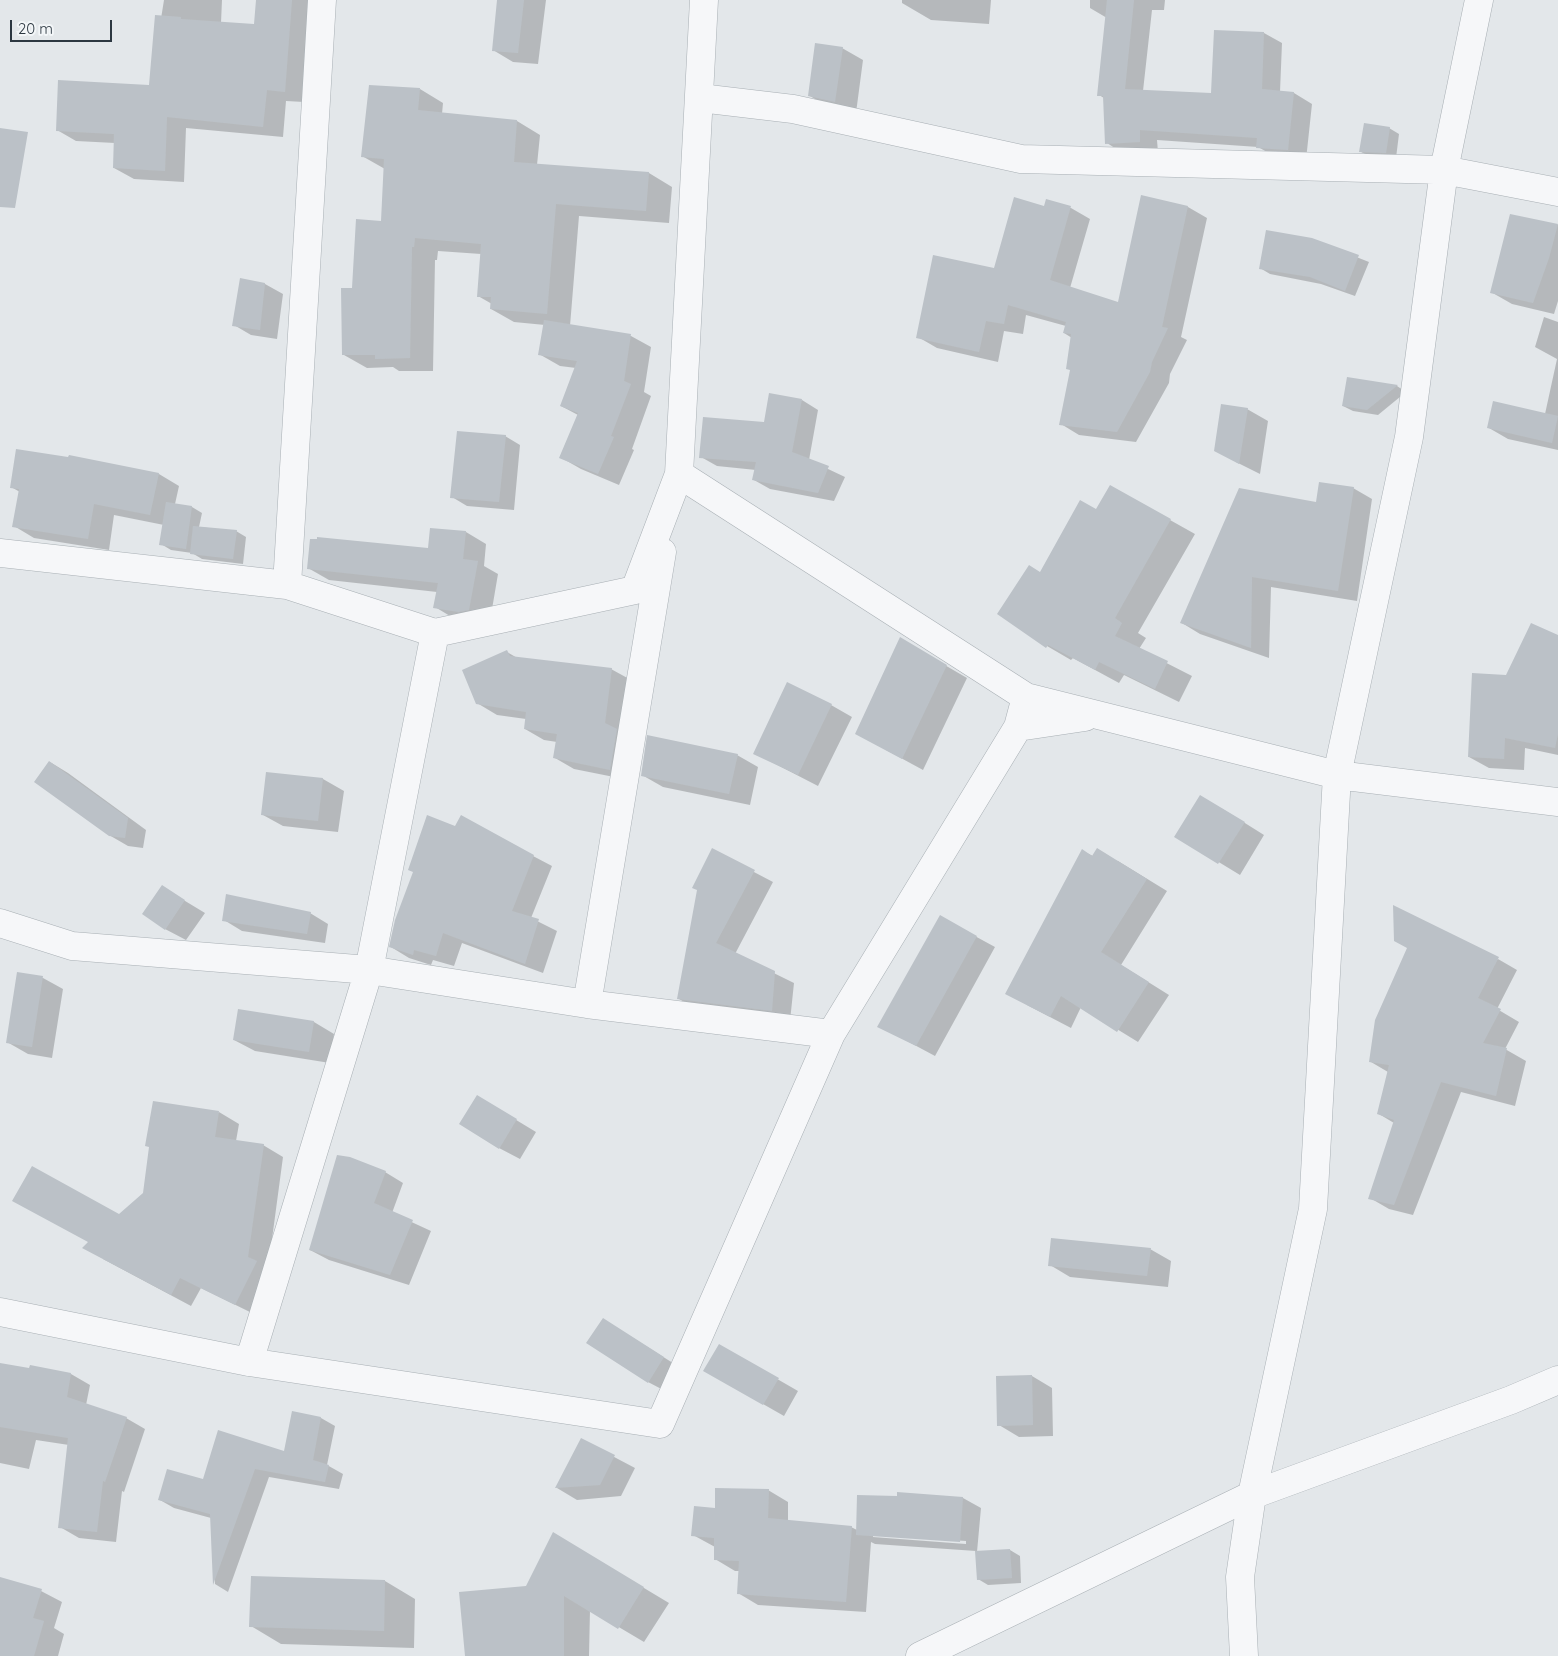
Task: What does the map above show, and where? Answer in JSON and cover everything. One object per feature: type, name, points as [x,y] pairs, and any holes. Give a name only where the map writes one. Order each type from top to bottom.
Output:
[{"type":"street","points":[[287,585],[322,0]]},
{"type":"street","points":[[587,1004],[675,484],[700,98],[704,0]]},
{"type":"street","points":[[1244,1656],[1240,1577],[1252,1495],[1314,1209],[1337,774],[1409,437],[1444,170],[1479,0]]},
{"type":"street","points":[[700,98],[793,109],[1021,159],[1444,170],[1558,192]]},
{"type":"street","points":[[0,553],[287,585],[435,633],[635,590],[675,484]]},
{"type":"street","points":[[675,484],[1026,698],[1337,774],[1558,802]]},
{"type":"street","points":[[249,1362],[368,970],[435,633]]},
{"type":"street","points":[[0,1312],[249,1362],[660,1424],[831,1034],[1018,727],[1026,698]]},
{"type":"street","points":[[1018,727],[1097,715]]},
{"type":"street","points":[[0,923],[72,946],[368,970],[587,1004],[831,1034]]},
{"type":"street","points":[[920,1656],[1252,1495],[1511,1400],[1558,1380]]},
{"type":"building","points":[[256,0],[292,0],[285,92],[267,90],[263,127],[167,117],[165,171],[113,168],[114,134],[56,131],[58,80],[149,85],[155,15],[181,17],[181,19],[254,24]]},
{"type":"building","points":[[497,0],[524,0],[518,53],[492,51]]},
{"type":"building","points":[[1107,0],[1134,0],[1125,89],[1211,93],[1214,30],[1264,32],[1262,89],[1294,92],[1288,150],[1256,148],[1257,138],[1140,130],[1140,142],[1105,144],[1103,96],[1097,96]]},
{"type":"building","points":[[815,43],[843,47],[835,102],[808,96]]},
{"type":"building","points":[[369,85],[420,88],[418,110],[517,120],[514,162],[649,172],[646,211],[556,204],[547,314],[490,309],[491,297],[477,297],[481,244],[415,238],[414,247],[412,247],[410,358],[375,359],[375,355],[342,355],[341,288],[352,288],[356,219],[381,221],[384,159],[361,157]]},
{"type":"building","points":[[1364,123],[1390,127],[1386,153],[1359,152]]},
{"type":"building","points":[[0,128],[28,132],[15,208],[0,207]]},
{"type":"building","points":[[1141,195],[1188,206],[1162,327],[1168,328],[1152,362],[1150,372],[1117,432],[1059,425],[1070,370],[1066,369],[1071,334],[1063,333],[1066,322],[1008,305],[1004,324],[986,321],[979,352],[916,338],[933,255],[994,268],[1014,197],[1044,206],[1046,199],[1071,206],[1050,280],[1118,302]]},
{"type":"building","points":[[1510,214],[1558,224],[1549,258],[1533,303],[1490,293]]},
{"type":"building","points":[[1266,230],[1312,238],[1359,255],[1345,291],[1310,277],[1259,269]]},
{"type":"building","points":[[240,278],[265,283],[260,330],[232,326]]},
{"type":"building","points":[[544,320],[631,334],[624,381],[631,384],[611,436],[614,437],[598,474],[559,458],[578,413],[560,406],[577,361],[538,355]]},
{"type":"building","points":[[1347,377],[1398,385],[1367,410],[1342,406]]},
{"type":"building","points":[[769,393],[802,399],[792,452],[829,466],[818,493],[752,480],[756,462],[699,458],[703,417],[764,422]]},
{"type":"building","points":[[1493,401],[1558,416],[1552,443],[1487,428]]},
{"type":"building","points":[[1221,404],[1248,408],[1239,464],[1214,451]]},
{"type":"building","points":[[457,431],[506,435],[499,502],[450,498]]},
{"type":"building","points":[[16,449],[68,457],[69,455],[159,473],[150,515],[94,504],[88,539],[12,527],[19,489],[10,488]]},
{"type":"building","points":[[1319,482],[1354,487],[1338,591],[1252,577],[1251,648],[1180,623],[1239,488],[1316,502]]},
{"type":"building","points":[[1110,485],[1171,519],[1115,618],[1122,623],[1115,636],[1168,661],[1155,689],[1099,662],[1095,670],[1048,645],[1046,648],[997,614],[1029,565],[1040,572],[1080,500],[1096,509]]},
{"type":"building","points":[[166,502],[192,506],[186,549],[159,545]]},
{"type":"building","points":[[193,526],[237,530],[233,559],[190,554]]},
{"type":"building","points":[[430,528],[466,531],[463,559],[478,561],[469,610],[459,612],[433,608],[438,583],[307,569],[310,539],[317,539],[317,537],[428,548]]},
{"type":"building","points":[[1531,623],[1558,635],[1558,734],[1555,748],[1505,738],[1504,759],[1468,757],[1472,673],[1506,675]]},
{"type":"building","points":[[900,637],[947,665],[902,759],[855,734]]},
{"type":"building","points":[[507,650],[510,656],[612,668],[605,723],[617,729],[610,770],[553,758],[557,734],[524,729],[526,712],[476,704],[462,670]]},
{"type":"building","points":[[787,682],[832,704],[798,775],[753,754]]},
{"type":"building","points":[[647,735],[738,754],[729,794],[641,776]]},
{"type":"building","points":[[49,761],[128,818],[125,838],[109,836],[34,782]]},
{"type":"building","points":[[266,772],[323,778],[318,821],[261,815]]},
{"type":"building","points":[[1200,795],[1245,822],[1218,864],[1174,837]]},
{"type":"building","points":[[427,815],[455,826],[461,815],[534,855],[512,911],[539,919],[525,964],[443,933],[436,956],[414,950],[413,955],[389,947],[395,920],[413,872],[408,870]]},
{"type":"building","points":[[712,848],[755,870],[716,943],[775,971],[772,1011],[677,999],[697,890],[692,888]]},
{"type":"building","points":[[1097,848],[1147,879],[1101,952],[1149,982],[1117,1032],[1061,996],[1050,1017],[1005,994],[1082,849],[1092,856]]},
{"type":"building","points":[[162,885],[185,900],[165,930],[142,914]]},
{"type":"building","points":[[226,894],[311,912],[307,934],[222,921]]},
{"type":"building","points":[[1393,905],[1499,957],[1478,998],[1501,1009],[1483,1043],[1507,1048],[1496,1096],[1441,1082],[1394,1205],[1368,1199],[1394,1120],[1377,1114],[1389,1065],[1369,1062],[1375,1020],[1407,948],[1394,941]]},
{"type":"building","points":[[940,915],[977,936],[916,1046],[877,1027]]},
{"type":"building","points":[[17,972],[43,976],[32,1047],[6,1043]]},
{"type":"building","points":[[238,1009],[314,1021],[309,1052],[233,1040]]},
{"type":"building","points":[[477,1095],[517,1119],[499,1149],[459,1124]]},
{"type":"building","points":[[153,1101],[219,1111],[215,1137],[264,1144],[248,1257],[257,1261],[235,1305],[180,1278],[171,1295],[82,1248],[88,1242],[12,1201],[32,1166],[119,1214],[143,1193],[149,1147],[145,1146]]},
{"type":"building","points":[[337,1155],[350,1157],[386,1171],[374,1203],[413,1220],[390,1275],[309,1250]]},
{"type":"building","points":[[1051,1238],[1151,1248],[1147,1276],[1048,1266]]},
{"type":"building","points":[[603,1318],[664,1357],[648,1383],[586,1343]]},
{"type":"building","points":[[719,1344],[779,1378],[763,1405],[703,1371]]},
{"type":"building","points":[[0,1363],[29,1368],[30,1365],[71,1373],[67,1397],[127,1417],[105,1482],[103,1481],[97,1532],[58,1528],[68,1438],[0,1427]]},
{"type":"building","points":[[1032,1375],[1033,1425],[997,1426],[996,1376]]},
{"type":"building","points":[[292,1411],[321,1417],[313,1460],[329,1465],[325,1482],[255,1469],[213,1585],[210,1514],[158,1500],[167,1469],[203,1479],[218,1430],[284,1451]]},
{"type":"building","points":[[581,1438],[615,1455],[600,1485],[555,1488]]},
{"type":"building","points":[[715,1488],[769,1489],[768,1518],[852,1526],[846,1602],[737,1594],[739,1561],[714,1560],[714,1538],[691,1536],[694,1506],[715,1508]]},
{"type":"building","points":[[897,1492],[963,1497],[960,1542],[856,1535],[857,1495],[897,1496]]},
{"type":"building","points":[[553,1532],[644,1587],[618,1629],[564,1596],[564,1656],[465,1656],[459,1592],[526,1586]]},
{"type":"building","points":[[1010,1549],[1012,1578],[977,1580],[975,1551]]},
{"type":"building","points":[[251,1576],[385,1580],[384,1631],[249,1627]]},
{"type":"building","points":[[0,1577],[42,1589],[33,1618],[44,1621],[34,1656],[0,1656]]}]
